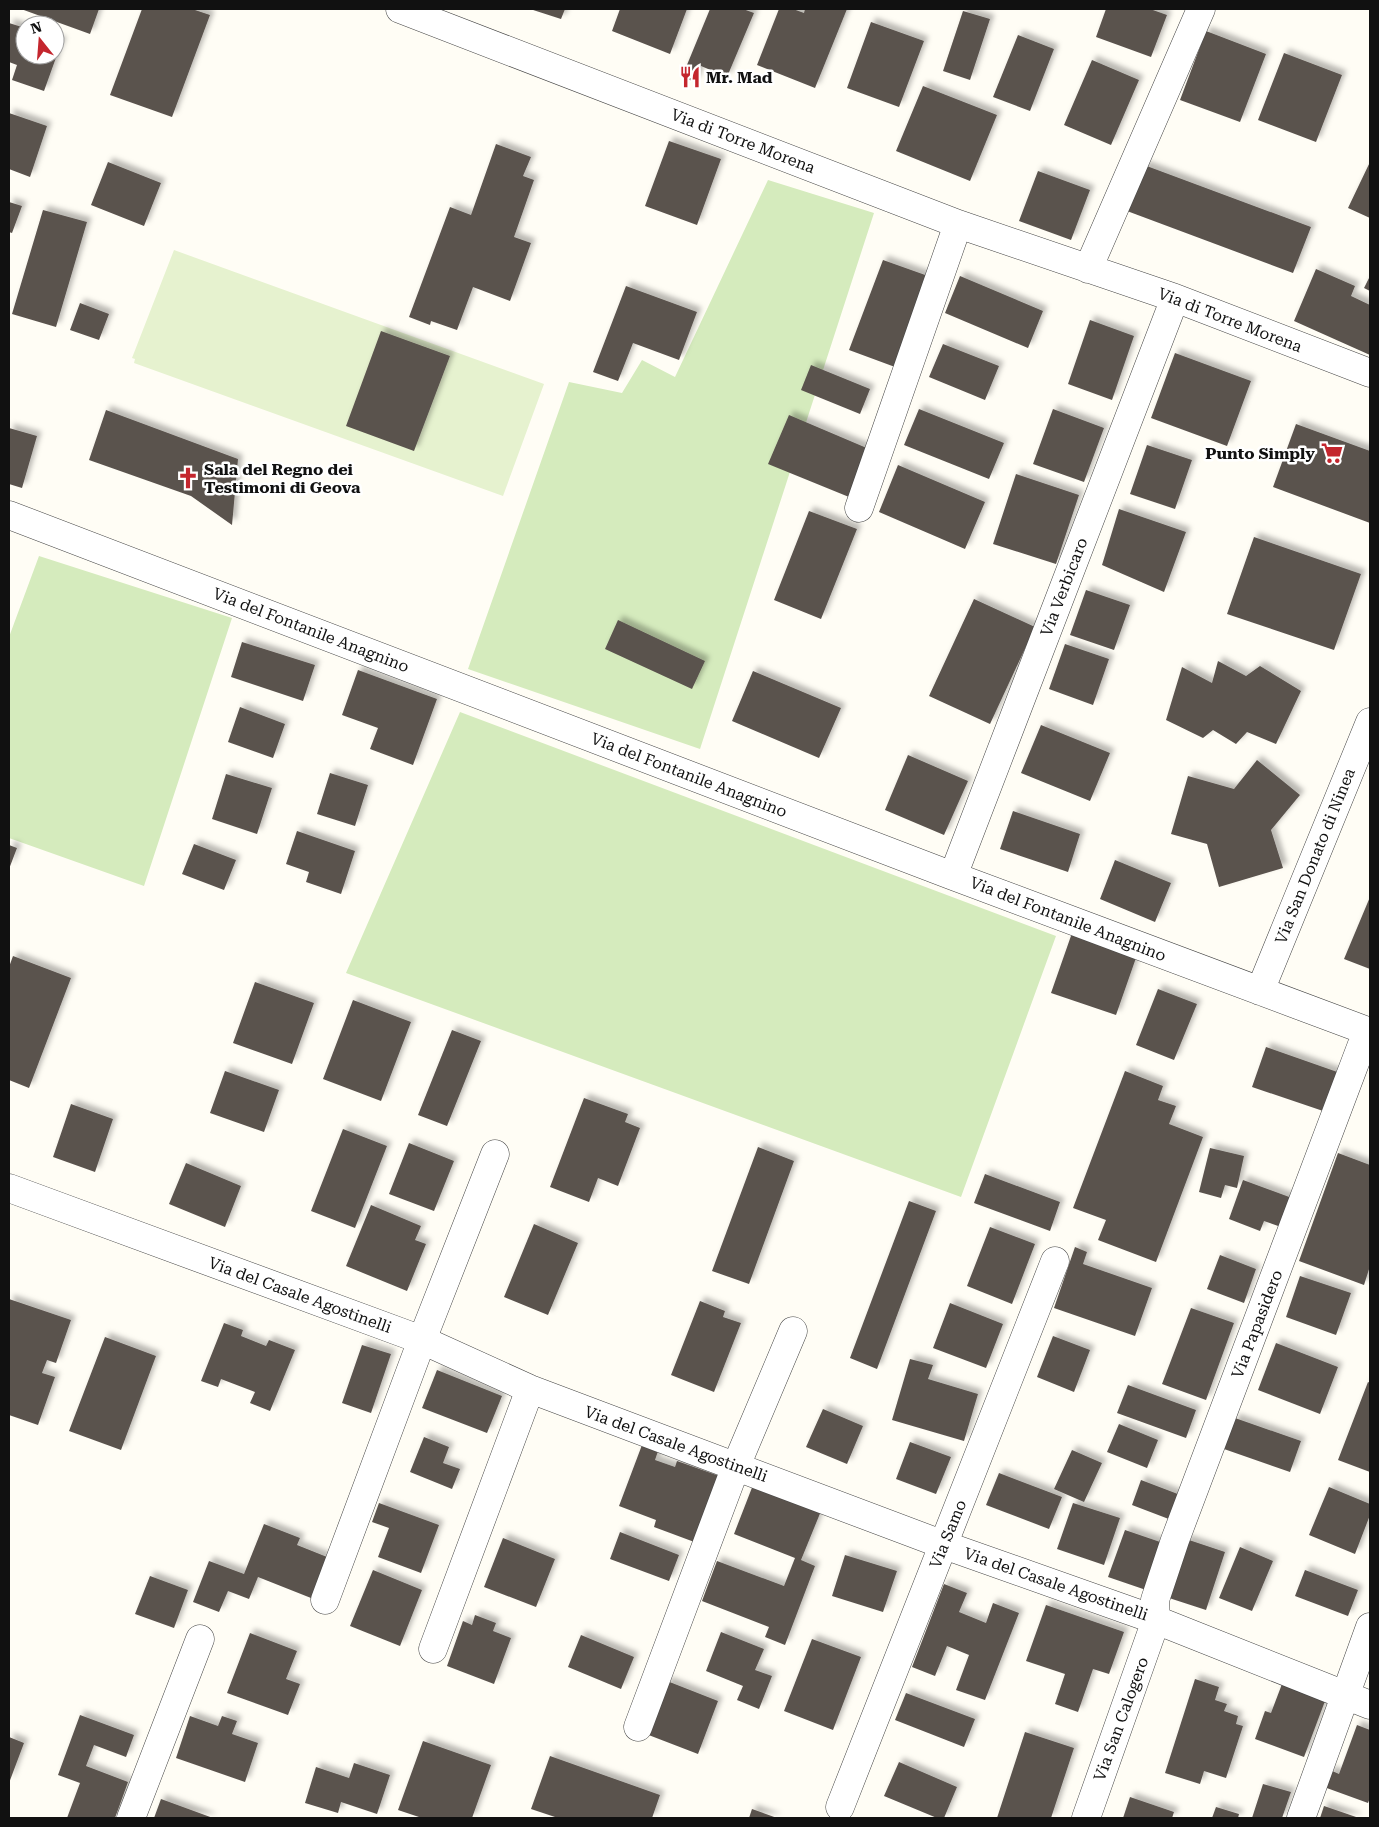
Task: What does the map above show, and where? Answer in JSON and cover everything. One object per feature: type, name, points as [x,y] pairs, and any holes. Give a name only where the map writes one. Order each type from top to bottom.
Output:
[{"type":"street","name":"Via di Torre Morena","points":[[400,9],[958,224],[1175,298],[1370,373]]},
{"type":"street","points":[[1088,269],[1201,9]]},
{"type":"street","points":[[859,508],[958,224]]},
{"type":"street","name":"Via Verbicaro","points":[[954,876],[1175,298]]},
{"type":"street","name":"Via del Fontanile Anagnino","points":[[9,515],[954,876],[1369,1032]]},
{"type":"street","name":"Via San Donato di Ninea","points":[[1260,991],[1370,722]]},
{"type":"street","name":"Via Papasidero","points":[[1156,1620],[1155,1600],[1175,1540],[1369,1032]]},
{"type":"street","points":[[325,1600],[422,1340],[495,1154]]},
{"type":"street","name":"Via del Casale Agostinelli","points":[[9,1188],[422,1340],[530,1389],[944,1545],[1156,1620],[1370,1705]]},
{"type":"street","name":"Via Samo","points":[[840,1807],[1055,1262]]},
{"type":"street","points":[[638,1727],[736,1466],[793,1331]]},
{"type":"street","points":[[433,1649],[530,1389]]},
{"type":"street","name":"Via San Calogero","points":[[1086,1818],[1156,1620]]},
{"type":"street","points":[[1301,1818],[1370,1627]]},
{"type":"street","points":[[131,1818],[200,1639]]},
{"type":"green space","points":[[768,180],[874,213],[700,749],[468,669],[569,382],[622,393],[642,360],[675,377]]},
{"type":"green space","points":[[174,250],[544,384],[503,496],[134,363],[135,359],[132,358]]},
{"type":"green space","points":[[39,556],[232,618],[144,886],[9,838],[9,637]]},
{"type":"green space","points":[[460,712],[1056,936],[961,1197],[346,973]]},
{"type":"building","points":[[21,9],[99,9],[90,34],[65,25],[65,15],[38,15]]},
{"type":"building","points":[[142,9],[192,9],[210,15],[172,117],[110,95]]},
{"type":"building","points":[[530,9],[565,9],[561,19]]},
{"type":"building","points":[[620,9],[687,9],[670,54],[612,31]]},
{"type":"building","points":[[710,9],[743,9],[754,13],[727,77],[701,66],[695,82],[682,77]]},
{"type":"building","points":[[779,9],[793,9],[804,13],[805,9],[847,9],[815,88],[757,65]]},
{"type":"building","points":[[1106,9],[1150,9],[1167,15],[1151,57],[1096,37]]},
{"type":"building","points":[[963,11],[990,19],[970,80],[943,71]]},
{"type":"building","points":[[871,22],[924,41],[899,107],[847,88]]},
{"type":"building","points":[[9,23],[15,25],[15,64],[9,62]]},
{"type":"building","points":[[1206,31],[1266,54],[1240,122],[1180,100]]},
{"type":"building","points":[[1018,35],[1054,49],[1030,111],[993,97]]},
{"type":"building","points":[[1284,53],[1342,75],[1316,142],[1258,120]]},
{"type":"building","points":[[1092,60],[1139,80],[1111,145],[1064,125]]},
{"type":"building","points":[[17,65],[53,65],[44,91],[12,80]]},
{"type":"building","points":[[923,86],[997,115],[970,181],[896,151]]},
{"type":"building","points":[[9,113],[47,126],[30,177],[9,169]]},
{"type":"building","points":[[669,141],[721,159],[697,225],[645,206]]},
{"type":"building","points":[[496,144],[531,157],[523,176],[534,180],[514,237],[531,243],[510,301],[473,287],[457,330],[431,321],[430,325],[409,317],[450,207],[471,215]]},
{"type":"building","points":[[108,162],[161,183],[144,226],[91,205]]},
{"type":"building","points":[[1370,162],[1370,218],[1348,208]]},
{"type":"building","points":[[1144,165],[1311,227],[1293,273],[1127,211]]},
{"type":"building","points":[[1038,171],[1090,190],[1071,240],[1019,221]]},
{"type":"building","points":[[9,202],[22,206],[12,233],[9,232]]},
{"type":"building","points":[[43,210],[87,222],[56,327],[12,314]]},
{"type":"building","points":[[883,260],[928,276],[895,367],[849,350]]},
{"type":"building","points":[[1316,269],[1355,286],[1351,296],[1370,305],[1370,355],[1294,321]]},
{"type":"building","points":[[960,276],[1043,311],[1028,348],[945,313]]},
{"type":"building","points":[[1370,276],[1370,291],[1364,288]]},
{"type":"building","points":[[626,286],[697,312],[679,360],[633,343],[618,381],[593,372]]},
{"type":"building","points":[[80,303],[109,314],[99,340],[70,330]]},
{"type":"building","points":[[1090,320],[1134,336],[1112,400],[1068,384]]},
{"type":"building","points":[[381,331],[450,356],[414,451],[346,426]]},
{"type":"building","points":[[943,344],[999,366],[985,400],[929,377]]},
{"type":"building","points":[[1175,353],[1251,381],[1227,446],[1151,418]]},
{"type":"building","points":[[811,365],[870,389],[860,414],[801,390]]},
{"type":"building","points":[[919,409],[1004,443],[989,479],[904,445]]},
{"type":"building","points":[[1053,409],[1104,428],[1084,482],[1033,464]]},
{"type":"building","name":"Sala del Regno dei Testimoni di Geova","points":[[106,410],[238,459],[232,525],[191,496],[89,460]]},
{"type":"building","points":[[789,415],[869,449],[849,497],[768,464]]},
{"type":"building","points":[[1296,424],[1370,451],[1370,523],[1273,487]]},
{"type":"building","points":[[9,428],[37,436],[22,488],[9,484]]},
{"type":"building","points":[[1147,445],[1192,460],[1175,509],[1130,494]]},
{"type":"building","points":[[898,465],[985,502],[965,549],[879,512]]},
{"type":"building","points":[[1016,474],[1079,495],[1056,564],[993,544]]},
{"type":"building","points":[[1119,509],[1186,532],[1164,592],[1102,565]]},
{"type":"building","points":[[809,511],[857,529],[821,619],[774,600]]},
{"type":"building","points":[[1254,537],[1361,574],[1334,650],[1227,614]]},
{"type":"building","points":[[1086,590],[1130,605],[1114,650],[1070,635]]},
{"type":"building","points":[[974,599],[1035,627],[990,724],[929,696]]},
{"type":"building","points":[[618,620],[705,661],[692,689],[605,649]]},
{"type":"building","points":[[242,642],[315,665],[303,701],[231,677]]},
{"type":"building","points":[[1065,644],[1109,659],[1093,705],[1049,689]]},
{"type":"building","points":[[1218,661],[1246,676],[1260,666],[1301,691],[1276,744],[1247,732],[1236,744],[1213,730],[1203,738],[1166,720],[1182,667],[1212,683]]},
{"type":"building","points":[[358,670],[437,699],[413,765],[370,749],[378,728],[342,715]]},
{"type":"building","points":[[753,671],[841,708],[819,758],[732,721]]},
{"type":"building","points":[[240,707],[285,724],[273,758],[228,742]]},
{"type":"building","points":[[1041,725],[1110,753],[1090,801],[1021,773]]},
{"type":"building","points":[[908,755],[968,781],[944,835],[885,810]]},
{"type":"building","points":[[1257,760],[1300,795],[1271,830],[1283,868],[1219,887],[1207,844],[1171,834],[1188,776],[1234,789]]},
{"type":"building","points":[[330,773],[368,785],[355,826],[317,814]]},
{"type":"building","points":[[226,774],[272,788],[257,834],[212,819]]},
{"type":"building","points":[[1013,811],[1080,834],[1068,872],[1000,849]]},
{"type":"building","points":[[297,831],[355,851],[341,894],[306,882],[309,872],[286,864]]},
{"type":"building","points":[[194,844],[236,860],[224,890],[182,874]]},
{"type":"building","points":[[9,845],[17,848],[9,869]]},
{"type":"building","points":[[1115,860],[1171,883],[1155,922],[1100,899]]},
{"type":"building","points":[[1370,897],[1370,969],[1344,959]]},
{"type":"building","points":[[1072,933],[1137,955],[1116,1015],[1051,993]]},
{"type":"building","points":[[13,956],[71,978],[29,1088],[9,1080],[9,967]]},
{"type":"building","points":[[255,982],[314,1003],[292,1064],[233,1043]]},
{"type":"building","points":[[1158,989],[1197,1004],[1174,1060],[1136,1045]]},
{"type":"building","points":[[353,1000],[411,1022],[381,1101],[323,1079]]},
{"type":"building","points":[[452,1030],[481,1041],[447,1126],[418,1115]]},
{"type":"building","points":[[1266,1047],[1343,1074],[1329,1113],[1252,1087]]},
{"type":"building","points":[[225,1071],[279,1090],[264,1132],[210,1113]]},
{"type":"building","points":[[1125,1071],[1163,1086],[1158,1100],[1176,1106],[1169,1124],[1203,1137],[1156,1262],[1098,1240],[1106,1220],[1073,1208]]},
{"type":"building","points":[[584,1098],[628,1114],[625,1122],[640,1128],[618,1186],[598,1178],[589,1202],[550,1187]]},
{"type":"building","points":[[71,1104],[113,1119],[95,1172],[53,1157]]},
{"type":"building","points":[[343,1129],[387,1146],[355,1228],[311,1211]]},
{"type":"building","points":[[409,1143],[454,1161],[434,1211],[389,1194]]},
{"type":"building","points":[[758,1147],[794,1161],[749,1284],[712,1271]]},
{"type":"building","points":[[1210,1148],[1244,1156],[1237,1188],[1225,1185],[1221,1198],[1199,1192]]},
{"type":"building","points":[[1338,1153],[1370,1165],[1370,1266],[1364,1285],[1299,1261]]},
{"type":"building","points":[[186,1163],[241,1186],[225,1227],[169,1204]]},
{"type":"building","points":[[985,1174],[1060,1202],[1050,1231],[974,1203]]},
{"type":"building","points":[[1243,1180],[1292,1198],[1281,1227],[1264,1221],[1260,1231],[1229,1219]]},
{"type":"building","points":[[909,1201],[936,1211],[877,1369],[850,1358]]},
{"type":"building","points":[[371,1205],[421,1226],[415,1240],[426,1244],[407,1291],[346,1266]]},
{"type":"building","points":[[534,1224],[578,1243],[548,1315],[504,1297]]},
{"type":"building","points":[[990,1227],[1035,1244],[1012,1304],[967,1286]]},
{"type":"building","points":[[1075,1247],[1087,1252],[1083,1264],[1152,1288],[1135,1336],[1054,1308]]},
{"type":"building","points":[[1220,1255],[1256,1269],[1244,1303],[1207,1289]]},
{"type":"building","points":[[1300,1276],[1351,1293],[1336,1335],[1286,1317]]},
{"type":"building","points":[[9,1299],[71,1320],[56,1363],[47,1360],[42,1373],[55,1377],[38,1425],[9,1415]]},
{"type":"building","points":[[700,1301],[725,1311],[723,1317],[741,1323],[714,1392],[671,1375]]},
{"type":"building","points":[[950,1303],[1003,1324],[986,1368],[933,1348]]},
{"type":"building","points":[[1191,1308],[1234,1323],[1206,1400],[1162,1384]]},
{"type":"building","points":[[224,1323],[243,1330],[241,1336],[266,1346],[269,1340],[295,1350],[270,1411],[250,1403],[255,1392],[221,1379],[218,1387],[201,1381]]},
{"type":"building","points":[[1053,1336],[1090,1350],[1074,1392],[1037,1377]]},
{"type":"building","points":[[105,1337],[156,1356],[121,1450],[69,1431]]},
{"type":"building","points":[[1276,1343],[1338,1367],[1320,1414],[1258,1390]]},
{"type":"building","points":[[362,1345],[391,1354],[371,1413],[342,1403]]},
{"type":"building","points":[[910,1359],[933,1365],[928,1379],[978,1394],[964,1441],[892,1420]]},
{"type":"building","points":[[437,1370],[502,1396],[487,1433],[422,1408]]},
{"type":"building","points":[[1368,1382],[1370,1383],[1370,1472],[1338,1460]]},
{"type":"building","points":[[1128,1385],[1196,1410],[1186,1438],[1117,1413]]},
{"type":"building","points":[[823,1409],[863,1426],[847,1464],[806,1447]]},
{"type":"building","points":[[1235,1418],[1301,1441],[1290,1472],[1224,1449]]},
{"type":"building","points":[[1119,1424],[1158,1440],[1147,1468],[1107,1452]]},
{"type":"building","points":[[424,1437],[449,1447],[443,1463],[460,1469],[452,1489],[410,1472]]},
{"type":"building","points":[[910,1442],[951,1457],[936,1494],[896,1479]]},
{"type":"building","points":[[642,1445],[658,1451],[655,1460],[675,1467],[677,1461],[722,1477],[697,1543],[654,1527],[656,1520],[619,1506]]},
{"type":"building","points":[[1072,1450],[1102,1463],[1084,1502],[1054,1489]]},
{"type":"building","points":[[999,1473],[1062,1497],[1049,1529],[986,1505]]},
{"type":"building","points":[[1141,1480],[1183,1496],[1174,1521],[1132,1505]]},
{"type":"building","points":[[753,1485],[821,1511],[801,1560],[815,1566],[785,1645],[765,1637],[769,1627],[702,1601],[717,1561],[784,1586],[795,1558],[734,1534]]},
{"type":"building","points":[[1329,1487],[1370,1504],[1370,1515],[1355,1554],[1309,1535]]},
{"type":"building","points":[[379,1503],[439,1525],[421,1573],[378,1557],[389,1528],[372,1522]]},
{"type":"building","points":[[1073,1503],[1120,1518],[1104,1565],[1057,1549]]},
{"type":"building","points":[[264,1524],[300,1538],[297,1545],[327,1557],[311,1598],[258,1577],[249,1599],[228,1591],[219,1612],[193,1602],[209,1561],[244,1574]]},
{"type":"building","points":[[1125,1530],[1166,1544],[1149,1591],[1108,1577]]},
{"type":"building","points":[[620,1532],[679,1555],[669,1581],[610,1559]]},
{"type":"building","points":[[503,1538],[555,1559],[536,1607],[484,1587]]},
{"type":"building","points":[[1186,1539],[1225,1552],[1206,1610],[1166,1597]]},
{"type":"building","points":[[1240,1547],[1273,1561],[1252,1611],[1219,1598]]},
{"type":"building","points":[[845,1555],[897,1571],[883,1612],[832,1596]]},
{"type":"building","points":[[373,1570],[422,1590],[400,1646],[350,1626]]},
{"type":"building","points":[[1305,1570],[1358,1590],[1348,1616],[1295,1596]]},
{"type":"building","points":[[150,1576],[188,1590],[174,1628],[135,1614]]},
{"type":"building","points":[[944,1584],[967,1593],[959,1612],[986,1623],[993,1603],[1019,1613],[985,1700],[956,1690],[969,1655],[947,1646],[935,1676],[912,1667]]},
{"type":"building","points":[[1046,1605],[1124,1632],[1109,1674],[1093,1669],[1078,1712],[1055,1704],[1065,1674],[1026,1661]]},
{"type":"building","points":[[475,1615],[496,1623],[493,1631],[511,1638],[494,1684],[447,1666],[463,1621],[472,1625]]},
{"type":"building","points":[[721,1632],[764,1649],[755,1670],[772,1676],[759,1709],[737,1700],[743,1686],[706,1671]]},
{"type":"building","points":[[250,1633],[297,1651],[286,1679],[300,1684],[288,1715],[227,1693]]},
{"type":"building","points":[[581,1635],[634,1657],[621,1689],[568,1667]]},
{"type":"building","points":[[812,1639],[861,1657],[833,1730],[784,1711]]},
{"type":"building","points":[[1195,1679],[1219,1687],[1215,1700],[1227,1704],[1224,1711],[1238,1716],[1236,1724],[1243,1726],[1226,1778],[1204,1771],[1200,1784],[1165,1773]]},
{"type":"building","points":[[667,1681],[718,1701],[698,1754],[646,1734]]},
{"type":"building","points":[[1282,1684],[1325,1701],[1304,1757],[1255,1739],[1265,1711],[1271,1713]]},
{"type":"building","points":[[906,1693],[975,1719],[964,1747],[895,1720]]},
{"type":"building","points":[[80,1715],[134,1735],[126,1757],[94,1745],[86,1766],[128,1782],[115,1818],[67,1818],[80,1783],[58,1775]]},
{"type":"building","points":[[190,1716],[218,1726],[222,1716],[237,1721],[232,1734],[258,1743],[245,1782],[176,1758]]},
{"type":"building","points":[[1357,1725],[1370,1730],[1370,1798],[1368,1803],[1324,1787],[1330,1770],[1339,1774]]},
{"type":"building","points":[[1025,1732],[1074,1748],[1051,1818],[997,1818]]},
{"type":"building","points":[[9,1737],[24,1743],[9,1783]]},
{"type":"building","points":[[423,1741],[491,1765],[472,1818],[422,1818],[398,1810]]},
{"type":"building","points":[[550,1756],[660,1795],[652,1818],[558,1818],[531,1809]]},
{"type":"building","points":[[899,1762],[957,1787],[944,1818],[937,1818],[884,1796]]},
{"type":"building","points":[[354,1763],[390,1775],[377,1814],[341,1802],[338,1813],[305,1803],[316,1767],[349,1778]]},
{"type":"building","points":[[1263,1784],[1291,1792],[1282,1818],[1252,1818]]},
{"type":"building","points":[[1130,1797],[1174,1812],[1172,1818],[1123,1818]]},
{"type":"building","points":[[161,1799],[213,1818],[154,1818]]},
{"type":"building","points":[[1324,1806],[1359,1818],[1320,1818]]},
{"type":"building","points":[[1216,1807],[1239,1814],[1238,1818],[1212,1818]]},
{"type":"building","points":[[752,1809],[777,1818],[749,1818]]},
{"type":"place","name":"Mr. Mad","points":[[690,77]]},
{"type":"place","name":"Punto Simply","points":[[1332,453]]},
{"type":"place","name":"Sala del Regno dei Testimoni di Geova","points":[[188,478]]}]
